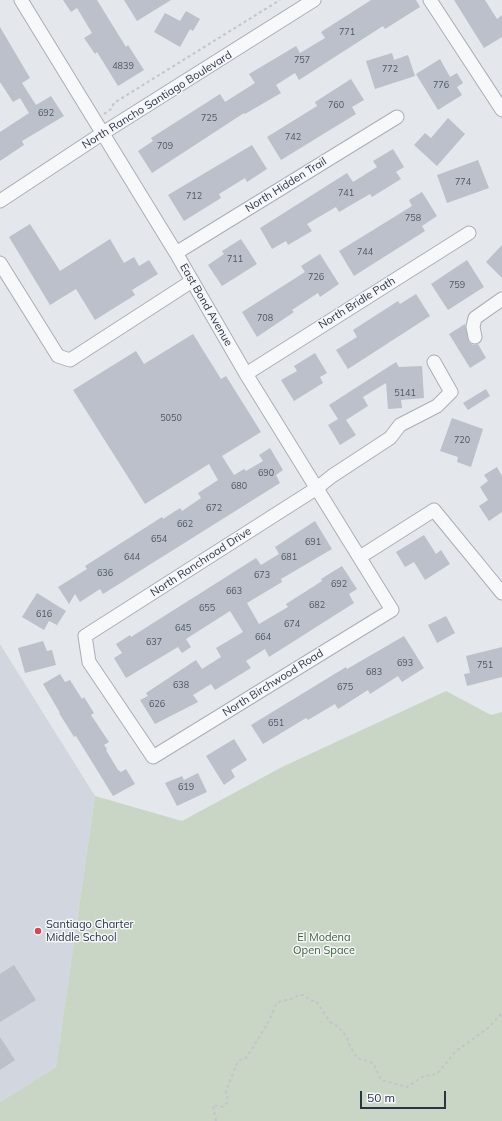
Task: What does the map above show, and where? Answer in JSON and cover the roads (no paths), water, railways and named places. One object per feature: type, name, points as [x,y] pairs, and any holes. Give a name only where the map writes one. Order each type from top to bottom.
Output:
[{"type":"street","name":"East Bond Avenue","points":[[20,0],[176,253],[246,374],[392,610]]},
{"type":"street","name":"North Rancho Santiago Boulevard","points":[[0,201],[103,133],[314,0]]},
{"type":"street","points":[[430,0],[502,110]]},
{"type":"street","name":"North Hidden Trail","points":[[176,253],[397,117]]},
{"type":"street","name":"North Bridle Path","points":[[246,374],[469,233]]},
{"type":"street","points":[[0,263],[58,356],[70,360],[192,280]]},
{"type":"street","points":[[475,337],[473,327],[474,318],[502,299]]},
{"type":"street","name":"North Ranchroad Drive","points":[[153,758],[88,662],[85,636],[317,488],[332,476],[390,438],[400,425],[437,406],[451,392],[434,362]]},
{"type":"street","points":[[360,557],[434,510],[502,593]]},
{"type":"street","name":"North Birchwood Road","points":[[153,758],[392,610]]},
{"type":"place","name":"Santiago Charter Middle School","points":[[38,931]]},
{"type":"park label","name":"El Modena Open Space","points":[[324,944]]}]
